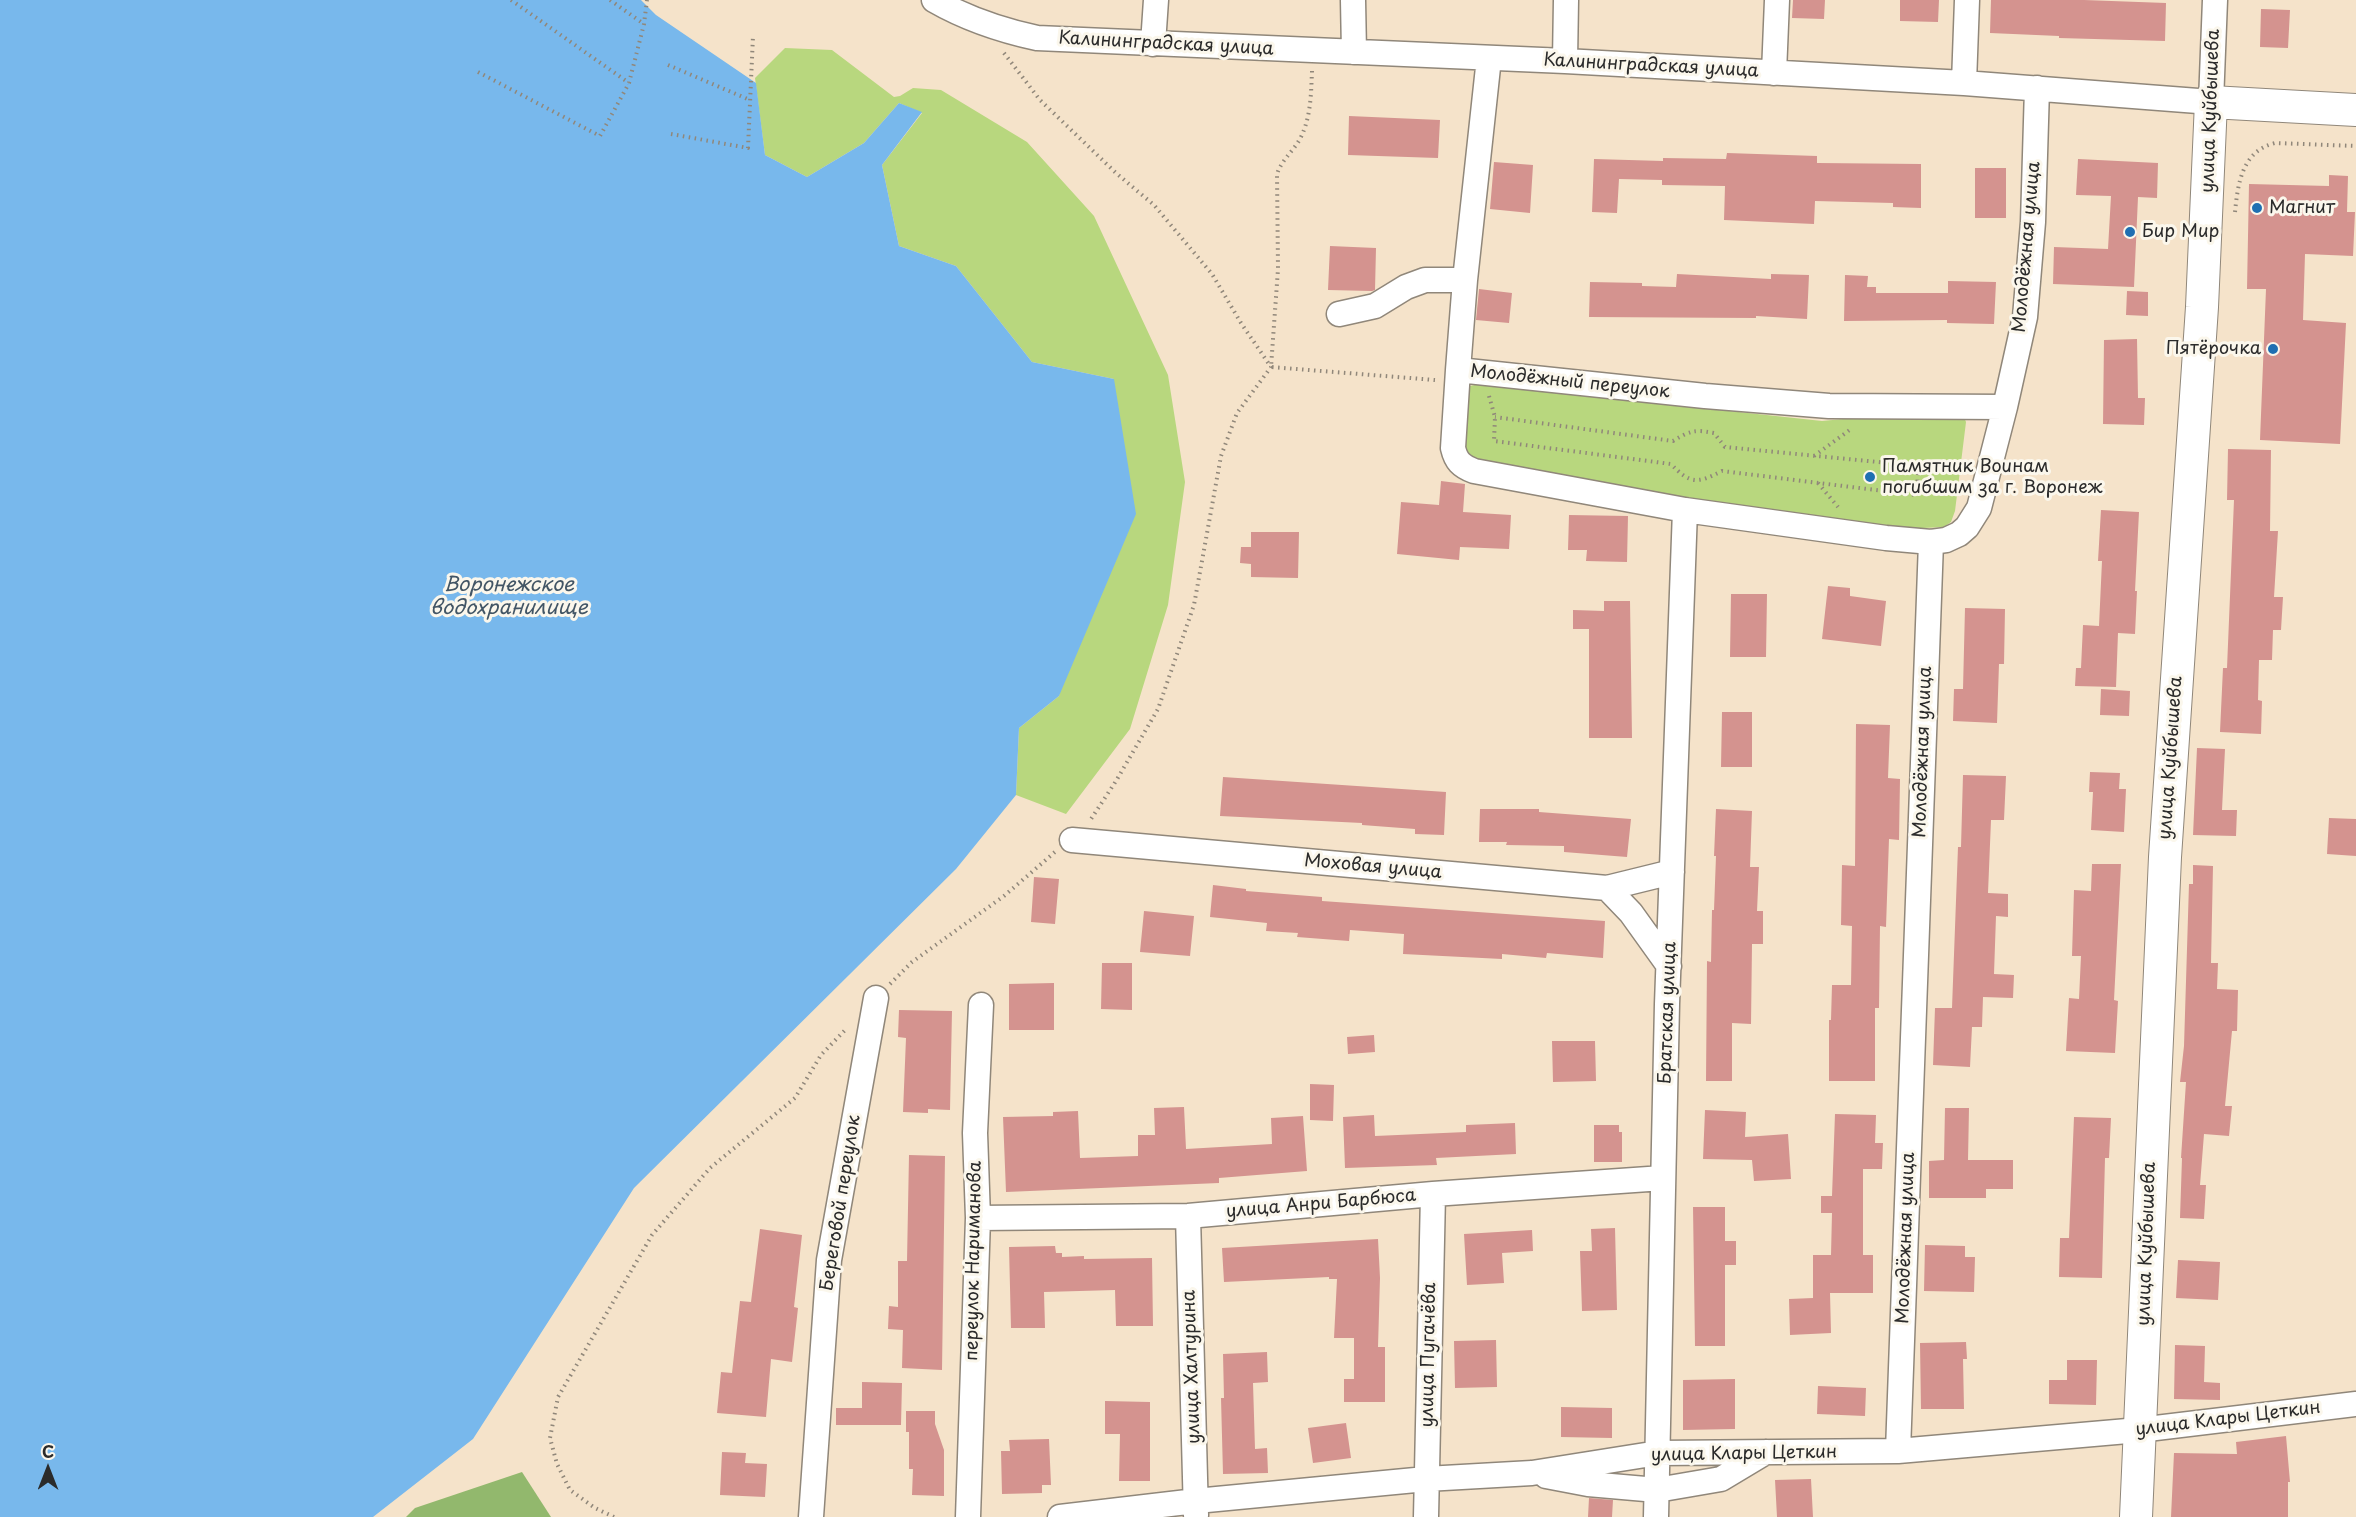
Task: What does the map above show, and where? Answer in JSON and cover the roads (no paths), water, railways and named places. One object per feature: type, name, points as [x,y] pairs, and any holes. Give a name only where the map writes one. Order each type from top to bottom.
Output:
[{"type":"main road","name":"Калининградская улица","points":[[2211,102],[2356,110]]},
{"type":"main road","name":"улица Куйбышева","points":[[2136,1517],[2165,857],[2202,307],[2211,102]]},
{"type":"street","points":[[1153,44],[1156,0]]},
{"type":"street","points":[[1353,0],[1354,52]]},
{"type":"street","points":[[1565,61],[1566,0]]},
{"type":"street","points":[[1774,73],[1777,0]]},
{"type":"street","points":[[1964,83],[1967,0]]},
{"type":"street","name":"улица Куйбышева","points":[[2211,102],[2216,0]]},
{"type":"street","name":"Калининградская улица","points":[[945,3],[997,29],[1037,38],[1565,61],[1964,83],[2211,102]]},
{"type":"street","points":[[1458,376],[1465,280],[1489,58]]},
{"type":"street","name":"Молодёжная улица","points":[[1898,1451],[1931,542],[1946,540],[1959,534],[1967,527],[1979,508],[2005,407],[2025,317],[2032,222],[2037,88]]},
{"type":"street","points":[[1339,314],[1375,306],[1406,287],[1425,280],[1465,280]]},
{"type":"street","name":"Молодёжный переулок","points":[[1931,542],[1886,538],[1685,510],[1474,471],[1463,467],[1455,458],[1453,448],[1458,376],[1482,373],[1829,406],[2005,407]]},
{"type":"street","name":"Братская улица","points":[[1656,1517],[1669,966],[1685,510]]},
{"type":"street","name":"Моховая улица","points":[[1072,840],[1607,888],[1672,872]]},
{"type":"street","points":[[1607,888],[1631,913],[1669,966]]},
{"type":"street","name":"Береговой переулок","points":[[811,1517],[829,1260],[876,998]]},
{"type":"street","name":"переулок Нариманова","points":[[968,1517],[978,1218],[975,1133],[981,1005]]},
{"type":"street","name":"улица Анри Барбюса","points":[[978,1218],[1188,1216],[1433,1194],[1664,1178]]},
{"type":"street","name":"улица Пугачёва","points":[[1426,1517],[1433,1194]]},
{"type":"street","name":"улица Халтурина","points":[[1188,1216],[1196,1509]]},
{"type":"street","name":"улица Клары Цеткин","points":[[1060,1517],[1196,1509],[1426,1479],[1532,1473],[1658,1453],[1898,1451],[2139,1430],[2356,1404]]},
{"type":"street","points":[[1532,1473],[1588,1484],[1657,1490],[1721,1479],[1767,1452]]},
{"type":"water","name":"Воронежское водохранилище","points":[[0,0],[641,0],[656,15],[756,83],[765,155],[807,177],[864,143],[899,103],[922,112],[882,165],[899,246],[956,266],[1032,362],[1114,379],[1136,514],[1059,696],[1019,728],[1016,795],[956,869],[634,1188],[473,1439],[373,1517],[0,1517]]},
{"type":"place","name":"Магнит","points":[[2257,208]]},
{"type":"place","name":"Бир Мир","points":[[2130,232]]},
{"type":"place","name":"Пятёрочка","points":[[2273,349]]},
{"type":"place","name":"Памятник Воинам погибшим за г. Воронеж","points":[[1870,477]]}]
